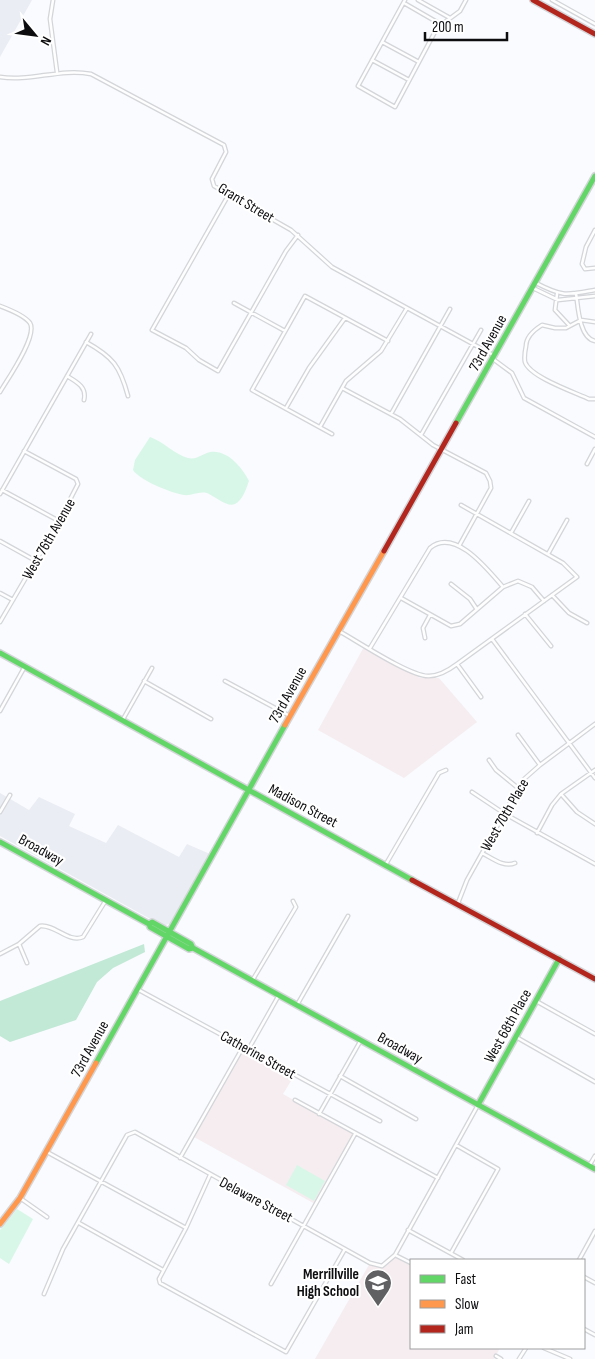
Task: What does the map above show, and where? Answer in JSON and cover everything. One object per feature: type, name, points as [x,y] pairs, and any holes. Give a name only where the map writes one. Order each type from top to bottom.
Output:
[{"type":"street","points":[[54,0],[50,19],[57,72]]},
{"type":"street","points":[[418,0],[450,18]]},
{"type":"street","points":[[442,24],[404,1],[358,86],[395,106],[437,28],[460,11],[466,0]]},
{"type":"street","points":[[533,0],[595,34]]},
{"type":"street","points":[[552,0],[595,24]]},
{"type":"street","points":[[580,26],[584,18]]},
{"type":"street","points":[[382,42],[419,62]]},
{"type":"street","points":[[372,60],[409,80]]},
{"type":"street","name":"Grant Street","points":[[0,77],[13,78],[75,71],[105,80],[224,145],[226,152],[212,180],[214,186],[298,235],[328,264],[494,357],[512,373],[524,398],[595,437]]},
{"type":"street","name":"73rd Avenue","points":[[0,1224],[20,1198],[47,1152],[290,716],[535,286],[595,176]]},
{"type":"street","points":[[229,194],[152,330],[186,348],[199,360],[218,371],[286,251],[298,235]]},
{"type":"street","points":[[595,230],[586,247],[582,264],[585,269],[595,268]]},
{"type":"street","points":[[535,286],[557,294],[595,290]]},
{"type":"street","points":[[535,286],[554,300],[577,300],[595,296]]},
{"type":"street","points":[[576,293],[586,335],[595,341]]},
{"type":"street","points":[[557,294],[554,300],[555,310],[569,325]]},
{"type":"street","points":[[332,434],[252,390],[305,296],[388,341]]},
{"type":"street","points":[[234,303],[285,331]]},
{"type":"street","points":[[0,306],[24,318],[30,323],[32,329],[29,342],[0,392]]},
{"type":"street","points":[[320,427],[350,376],[378,354],[388,341],[407,308]]},
{"type":"street","points":[[391,414],[450,309]]},
{"type":"street","points":[[286,408],[309,368],[346,318]]},
{"type":"street","points":[[595,322],[587,323],[581,320],[566,328],[542,325],[534,330],[526,342],[524,361],[529,368],[549,381],[589,399],[595,399]]},
{"type":"street","points":[[421,435],[481,330]]},
{"type":"street","points":[[0,494],[91,334]]},
{"type":"street","points":[[86,342],[106,354],[114,362],[123,378],[128,396]]},
{"type":"street","points":[[67,376],[83,388],[84,400]]},
{"type":"street","points":[[342,388],[391,414],[442,450],[486,473],[490,480],[491,488],[459,546]]},
{"type":"street","points":[[587,464],[595,449]]},
{"type":"street","name":"West 76th Avenue","points":[[0,622],[59,521],[78,484],[76,479],[24,451]]},
{"type":"street","points":[[2,490],[59,521]]},
{"type":"street","points":[[511,533],[530,500]]},
{"type":"street","points":[[339,631],[420,675],[437,674],[457,664],[576,577],[563,563],[461,504]]},
{"type":"street","points":[[548,554],[567,520]]},
{"type":"street","points":[[0,540],[36,561]]},
{"type":"street","points":[[370,648],[430,548],[438,542],[447,541],[459,546],[483,564],[503,587]]},
{"type":"street","points":[[401,598],[451,626],[460,624],[476,608],[503,587],[518,581],[532,587],[544,601]]},
{"type":"street","points":[[451,584],[470,599],[476,608]]},
{"type":"street","points":[[0,593],[14,600]]},
{"type":"street","points":[[552,595],[570,613],[587,623]]},
{"type":"street","points":[[526,614],[551,646]]},
{"type":"street","points":[[425,638],[423,628],[430,615]]},
{"type":"street","points":[[492,639],[595,778]]},
{"type":"street","name":"Madison Street","points":[[0,653],[248,791],[458,903],[595,979]]},
{"type":"street","points":[[457,664],[481,697]]},
{"type":"street","points":[[0,711],[24,668]]},
{"type":"street","points":[[122,721],[152,668]]},
{"type":"street","points":[[144,681],[211,720]]},
{"type":"street","points":[[226,681],[290,716]]},
{"type":"street","name":"West 70th Place","points":[[458,903],[482,853],[518,788],[530,772],[595,724]]},
{"type":"street","points":[[518,736],[540,765]]},
{"type":"street","points":[[490,760],[500,774],[518,788]]},
{"type":"street","points":[[386,864],[439,773],[446,770]]},
{"type":"street","points":[[537,833],[552,805],[561,794],[595,770]]},
{"type":"street","points":[[472,792],[537,833],[595,864]]},
{"type":"street","points":[[561,794],[577,812],[595,824]]},
{"type":"street","points":[[0,812],[10,795]]},
{"type":"street","name":"Broadway","points":[[0,842],[149,924],[150,927],[168,934],[189,948],[193,948],[592,1168]]},
{"type":"street","points":[[482,853],[509,866],[515,864]]},
{"type":"street","points":[[0,954],[19,944],[40,926],[50,927],[74,938],[83,936],[106,900]]},
{"type":"street","points":[[252,981],[296,907],[293,901]]},
{"type":"street","points":[[297,1005],[348,916]]},
{"type":"street","points":[[19,944],[27,963]]},
{"type":"street","name":"West 68th Place","points":[[478,1105],[559,959]]},
{"type":"street","name":"Catherine Street","points":[[137,989],[380,1121]]},
{"type":"street","points":[[248,1050],[279,995]]},
{"type":"street","points":[[536,1001],[595,1034]]},
{"type":"street","points":[[516,1037],[595,1082]]},
{"type":"street","points":[[319,1114],[361,1040]]},
{"type":"street","points":[[180,1158],[243,1047]]},
{"type":"street","points":[[340,1076],[416,1118]]},
{"type":"street","points":[[295,1100],[438,1178]]},
{"type":"street","points":[[410,1262],[396,1255],[478,1105]]},
{"type":"street","name":"Delaware Street","points":[[101,1182],[127,1135],[135,1132],[370,1262],[382,1266],[396,1255]]},
{"type":"street","points":[[271,1284],[355,1134]]},
{"type":"street","points":[[451,1253],[498,1168],[456,1145]]},
{"type":"street","points":[[47,1152],[186,1228]]},
{"type":"street","points":[[592,1168],[595,1156]]},
{"type":"street","points":[[210,1175],[186,1228],[158,1279],[160,1283],[286,1352],[345,1248]]},
{"type":"street","points":[[44,1294],[63,1249],[101,1182]]},
{"type":"street","points":[[20,1198],[47,1217]]},
{"type":"street","points":[[79,1223],[163,1270]]},
{"type":"street","points":[[408,1230],[461,1259]]},
{"type":"street","points":[[580,1259],[595,1231]]},
{"type":"street","points":[[546,1349],[570,1359]]},
{"type":"street","points":[[496,1356],[501,1359]]},
{"type":"shaded area","points":[[0,0],[32,0],[0,57]]},
{"type":"shaded area","points":[[365,645],[420,678],[439,678],[477,722],[404,778],[318,730]]},
{"type":"shaded area","points":[[0,793],[29,810],[39,797],[75,814],[69,826],[106,843],[118,825],[179,857],[187,844],[210,854],[171,923],[163,926],[0,836]]},
{"type":"shaded area","points":[[244,1048],[294,1076],[283,1094],[353,1134],[315,1204],[194,1137]]},
{"type":"shaded area","name":"Merrillville High School","points":[[398,1256],[410,1262],[410,1349],[499,1349],[494,1359],[315,1359],[370,1263],[382,1266]]},
{"type":"green space","points":[[150,437],[188,458],[197,458],[210,452],[222,453],[228,456],[239,465],[249,481],[242,497],[232,505],[207,493],[178,494],[156,486],[142,478],[133,470],[135,460]]},
{"type":"green space","points":[[144,944],[145,952],[113,968],[97,982],[76,1020],[10,1042],[0,1036],[0,1001]]},
{"type":"green space","points":[[297,1165],[325,1181],[314,1201],[286,1185]]},
{"type":"green space","points":[[17,1209],[33,1219],[9,1264],[0,1258],[0,1230]]},
{"type":"traffic: fast","points":[[456,423],[595,176]]},
{"type":"traffic: fast","points":[[0,653],[412,880]]},
{"type":"traffic: fast","points":[[96,1063],[285,725]]},
{"type":"traffic: fast","points":[[0,842],[149,924],[150,927],[189,949],[193,948],[595,1169]]},
{"type":"traffic: fast","points":[[149,924],[152,922],[191,944],[193,948]]},
{"type":"traffic: fast","points":[[478,1105],[559,959]]},
{"type":"traffic: slow","points":[[285,725],[384,551]]},
{"type":"traffic: slow","points":[[0,1224],[20,1198],[96,1063]]},
{"type":"traffic: jam","points":[[533,0],[595,34]]},
{"type":"traffic: jam","points":[[384,551],[456,423]]},
{"type":"traffic: jam","points":[[412,880],[595,979]]},
{"type":"place","name":"Merrillville High School","points":[[378,1307]]}]
